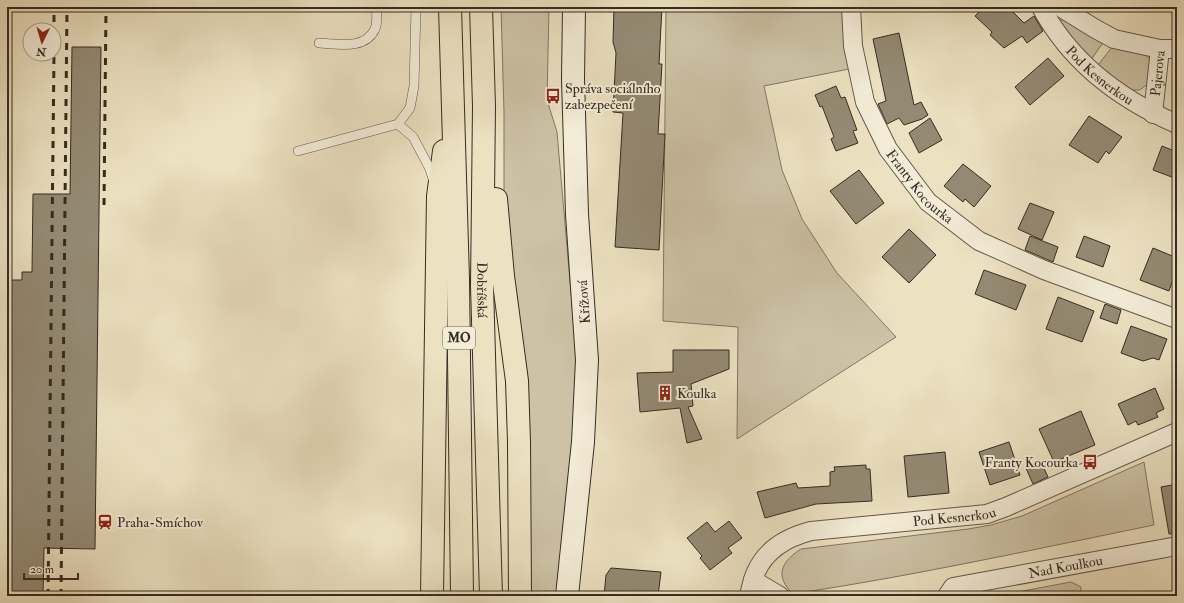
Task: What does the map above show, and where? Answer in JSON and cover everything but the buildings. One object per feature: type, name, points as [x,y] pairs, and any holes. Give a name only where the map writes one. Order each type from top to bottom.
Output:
[{"type":"highway","name":"Dobříšská","points":[[450,7],[458,279],[462,596]]},
{"type":"highway","name":"Dobříšská","points":[[482,7],[484,106],[482,286],[491,596]]},
{"type":"highway","points":[[432,596],[438,196],[453,81]]},
{"type":"highway","points":[[484,106],[494,178],[503,276],[517,381],[520,596]]},
{"type":"street","name":"Křížová","points":[[567,596],[583,442],[587,360],[577,206],[573,79],[574,7]]},
{"type":"street","name":"Franty Kocourka","points":[[851,7],[853,46],[865,102],[888,149],[928,202],[979,241],[1049,272],[1177,319]]},
{"type":"street","name":"Pod Kesnerkou","points":[[1041,7],[1067,48],[1090,71],[1122,95],[1153,114],[1177,124]]},
{"type":"street","name":"Pod Kesnerkou","points":[[1060,7],[1114,39],[1169,49]]},
{"type":"street","name":"Pajerova","points":[[1153,114],[1169,49]]},
{"type":"street","name":"Pod Kesnerkou","points":[[751,588],[756,571],[766,556],[784,541],[796,535],[811,531],[987,514],[1177,432]]},
{"type":"street","name":"Nad Koulkou","points":[[950,592],[1177,546]]},
{"type":"street","points":[[751,588],[780,596]]},
{"type":"lane","points":[[319,43],[349,45],[365,42],[376,28],[377,7]]},
{"type":"lane","points":[[298,150],[398,124],[410,108],[414,86],[416,7]]},
{"type":"lane","points":[[398,124],[413,136],[430,169],[438,196]]},
{"type":"shaded area","points":[[501,7],[549,7],[547,100],[557,132],[578,383],[558,596],[530,596],[504,197],[504,112]]},
{"type":"shaded area","points":[[666,7],[843,7],[844,41],[849,69],[764,86],[782,170],[802,219],[837,273],[896,337],[737,439],[738,327],[663,321]]},
{"type":"shaded area","points":[[1063,19],[1083,32],[1104,41],[1091,60],[1078,47],[1060,22]]},
{"type":"shaded area","points":[[1113,46],[1146,55],[1152,62],[1149,83],[1140,90],[1132,90],[1127,88],[1098,65]]},
{"type":"shaded area","points":[[1144,462],[1154,525],[933,570],[799,593],[790,591],[783,578],[783,567],[786,562],[801,549],[991,525],[1022,516]]},
{"type":"shaded area","points":[[1071,582],[1081,587],[1080,596],[996,596]]},
{"type":"railway","points":[[54,7],[54,22]]},
{"type":"railway","points":[[61,596],[67,7]]},
{"type":"railway","points":[[104,205],[106,7]]},
{"type":"railway","points":[[48,596],[54,62]]},
{"type":"place","name":"Správa sociálního zabezpečení","points":[[553,96]]},
{"type":"place","name":"Koulka","points":[[665,393]]},
{"type":"place","name":"Franty Kocourka","points":[[1090,462]]},
{"type":"place","name":"Praha-Smíchov","points":[[105,522]]}]
